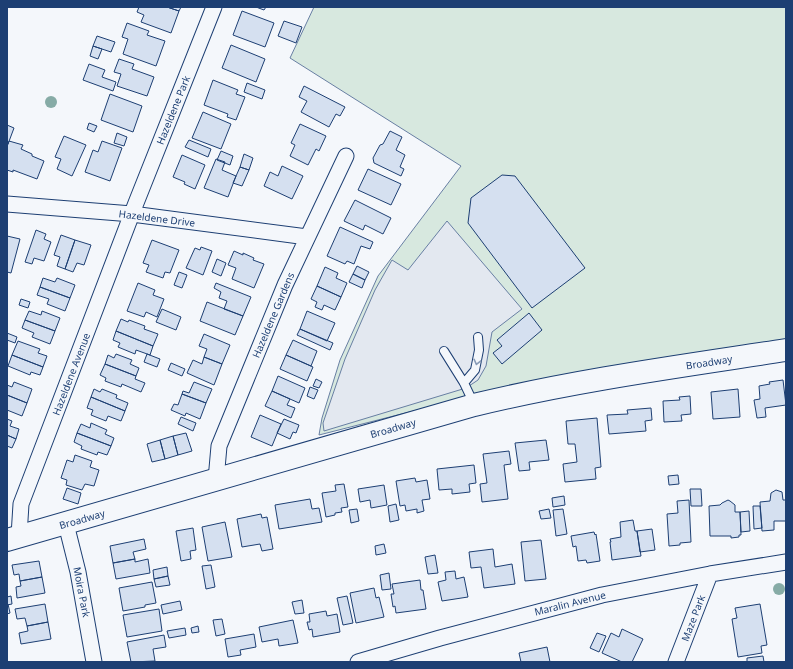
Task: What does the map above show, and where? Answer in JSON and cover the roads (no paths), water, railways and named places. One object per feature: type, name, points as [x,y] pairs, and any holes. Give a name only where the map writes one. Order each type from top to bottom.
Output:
[{"type":"street","name":"Hazeldene Park","points":[[132,214],[214,7]]},
{"type":"street","name":"Hazeldene Gardens","points":[[216,480],[219,446],[285,285],[346,156]]},
{"type":"street","name":"Hazeldene Drive","points":[[7,204],[132,214],[307,237]]},
{"type":"street","name":"Hazeldene Avenue","points":[[13,538],[21,504],[132,214]]},
{"type":"street","name":"Broadway","points":[[13,538],[66,524],[474,405],[524,393],[786,350]]},
{"type":"street","name":"Moira Park","points":[[66,524],[78,572],[94,662]]},
{"type":"street","name":"Maralin Avenue","points":[[358,662],[440,638],[602,595],[710,574],[786,562]]},
{"type":"street","name":"Maze Park","points":[[676,662],[710,574]]},
{"type":"lane","points":[[464,383],[475,370],[479,350],[478,337]]},
{"type":"lane","points":[[444,351],[464,383],[474,405]]}]
